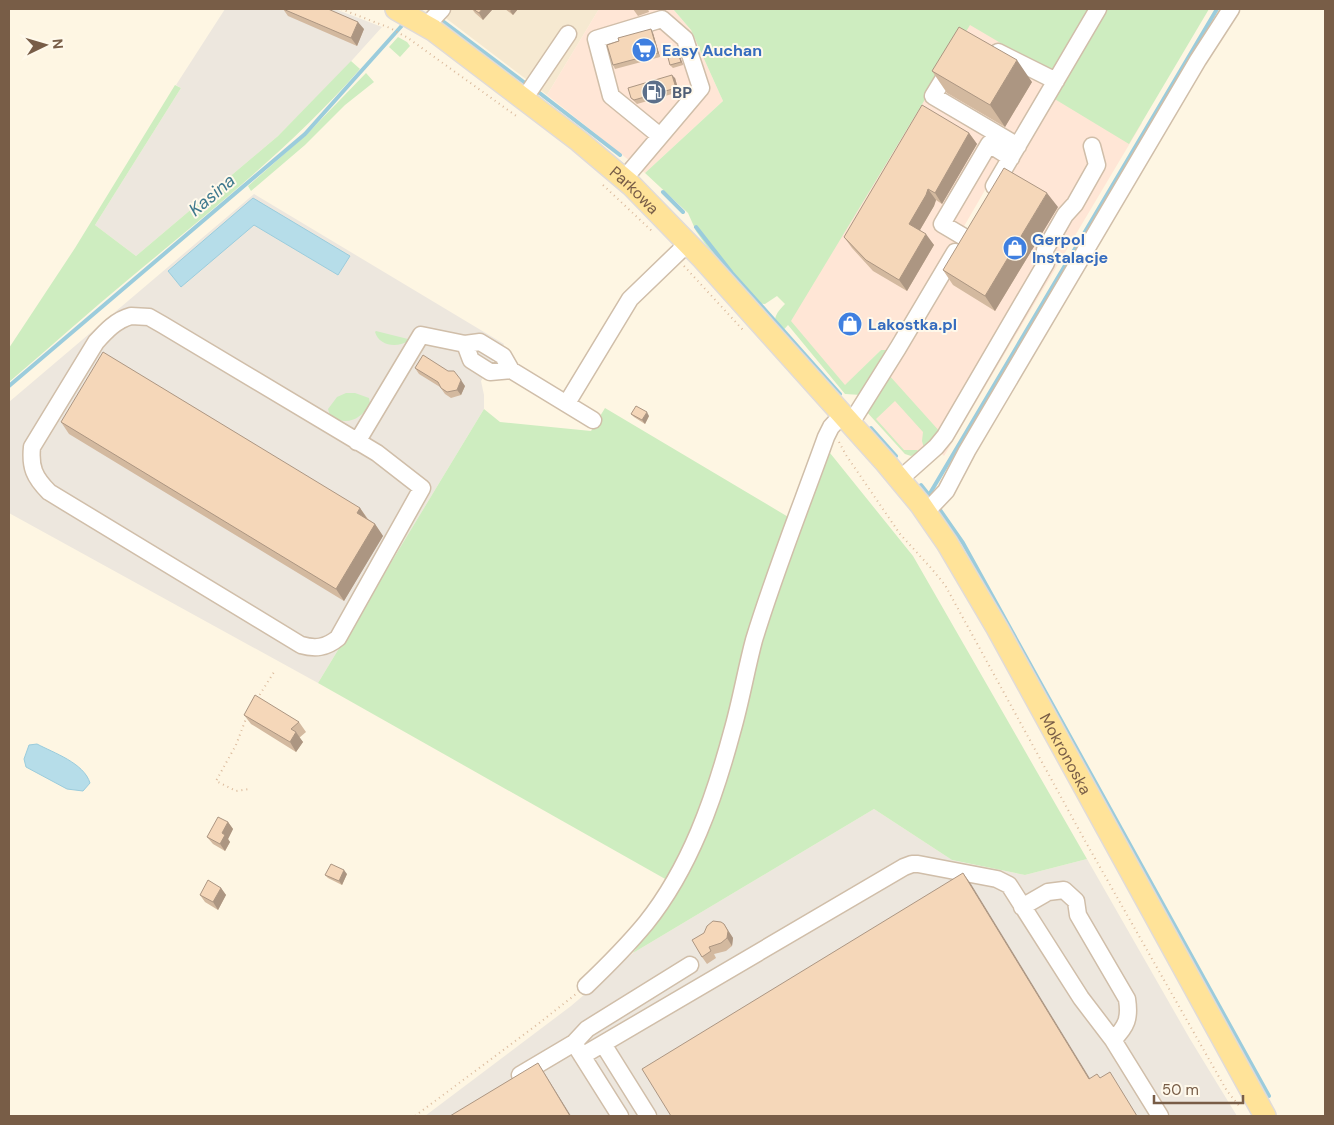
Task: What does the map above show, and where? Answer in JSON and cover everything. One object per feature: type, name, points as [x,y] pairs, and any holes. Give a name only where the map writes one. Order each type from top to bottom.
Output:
[{"type":"main road","name":"Parkowa","points":[[408,20],[521,108],[579,141],[624,179],[688,243],[841,419]]},
{"type":"main road","name":"Mokronoska","points":[[841,419],[900,479],[947,543],[997,628],[1255,1114]]},
{"type":"lane","points":[[408,20],[442,9]]},
{"type":"lane","points":[[988,197],[1098,9]]},
{"type":"lane","points":[[926,512],[946,491],[967,451],[1193,68],[1230,9]]},
{"type":"lane","points":[[624,179],[660,136],[700,88],[685,39],[662,19],[596,39],[611,96],[660,136]]},
{"type":"lane","points":[[521,108],[568,34]]},
{"type":"lane","points":[[986,44],[1056,81]]},
{"type":"lane","points":[[961,50],[933,96],[1015,152]]},
{"type":"lane","points":[[964,237],[942,224],[979,160],[989,144],[1015,152]]},
{"type":"lane","points":[[900,479],[936,447],[945,436],[1046,262],[1045,250],[1065,215],[1075,204],[1097,165],[1092,146]]},
{"type":"lane","points":[[586,986],[620,954],[647,922],[668,892],[701,828],[716,787],[764,610],[841,419],[898,348],[973,221]]},
{"type":"lane","points":[[567,403],[630,299],[688,243]]},
{"type":"lane","points":[[139,316],[150,317],[357,442],[378,453],[422,488],[338,638],[330,645],[311,648],[296,642],[49,492],[34,473],[31,460],[32,447],[96,342],[109,328],[123,318],[139,316]]},
{"type":"lane","points":[[357,442],[421,335],[465,344],[471,360],[490,372],[511,370],[593,420]]},
{"type":"lane","points":[[508,1082],[578,1050],[603,1044],[912,864],[1004,882],[1009,886],[1081,998],[1114,1040],[1160,1116]]},
{"type":"lane","points":[[1022,907],[1048,892],[1064,890],[1076,901],[1078,915],[1127,999],[1129,1012],[1125,1029],[1114,1040]]},
{"type":"lane","points":[[578,1050],[587,1029],[690,965]]},
{"type":"lane","points":[[603,1044],[648,1116]]},
{"type":"lane","points":[[578,1050],[620,1116]]},
{"type":"path","points":[[341,9],[408,20],[408,38],[521,108]]},
{"type":"path","points":[[601,183],[656,235]]},
{"type":"path","points":[[841,419],[846,455],[900,534],[945,585],[1084,839],[1227,1091],[1237,1105],[1255,1114]]},
{"type":"path","points":[[253,706],[274,672]]},
{"type":"path","points":[[248,714],[236,745],[216,781],[236,791],[249,789]]},
{"type":"path","points":[[415,1116],[586,986]]},
{"type":"shaded area","points":[[225,9],[335,9],[382,27],[345,68],[278,136],[136,256],[95,225],[181,88],[176,85]]},
{"type":"shaded area","points":[[426,9],[599,9],[547,95],[443,16]]},
{"type":"shaded area","points":[[599,9],[673,9],[691,30],[723,101],[645,173],[547,95]]},
{"type":"shaded area","points":[[970,24],[1045,69],[1057,66],[905,328],[894,336],[886,350],[881,350],[845,386],[790,321]]},
{"type":"shaded area","name":"Gerpol Instalacje","points":[[1065,78],[1142,123],[944,456],[930,442],[915,455],[905,454],[866,411]]},
{"type":"shaded area","points":[[254,194],[504,344],[481,381],[484,409],[318,683],[9,513],[9,402]]},
{"type":"shaded area","points":[[874,809],[952,860],[1025,875],[1087,859],[1190,1039],[1237,1116],[425,1116],[571,1006],[633,953]]},
{"type":"green space","points":[[673,9],[1091,9],[1055,68],[1050,70],[1045,69],[970,25],[791,321],[845,385],[881,350],[886,350],[885,355],[861,395],[845,394],[788,325],[780,334],[775,318],[785,304],[777,296],[765,304],[756,303],[722,268],[696,231],[688,213],[645,173],[723,101],[691,30]]},
{"type":"green space","points":[[1106,9],[1209,9],[1129,144],[1053,98]]},
{"type":"green space","points":[[398,37],[410,46],[400,57],[389,47]]},
{"type":"green space","points":[[351,61],[360,69],[334,98],[278,152],[9,382],[9,348],[75,248],[175,85],[181,88],[95,225],[136,256],[278,136]]},
{"type":"green space","points":[[366,73],[374,82],[345,105],[305,145],[251,191],[248,186],[307,134]]},
{"type":"green space","points":[[376,331],[408,339],[408,341],[399,345],[384,343],[377,337]]},
{"type":"green space","points":[[888,374],[941,433],[924,448],[922,441],[923,432],[895,401],[876,419],[904,450],[917,450],[919,452],[911,456],[905,454],[866,411]]},
{"type":"green space","points":[[346,393],[355,393],[369,398],[370,404],[358,417],[353,420],[342,421],[330,416],[328,409],[337,397]]},
{"type":"green space","points":[[605,408],[790,518],[703,811],[667,880],[318,683],[484,409],[500,422],[591,431]]},
{"type":"green space","points":[[826,448],[913,556],[1087,859],[1025,875],[952,860],[874,809],[633,953],[669,900]]},
{"type":"water","points":[[253,198],[350,256],[338,275],[254,225],[181,287],[168,271]]},
{"type":"water","points":[[37,744],[75,764],[87,776],[90,783],[83,791],[67,789],[26,767],[24,759],[29,745]]},
{"type":"building","points":[[283,9],[328,9],[358,22],[351,38]]},
{"type":"building","points":[[473,9],[482,9],[479,13]]},
{"type":"building","points":[[959,27],[1017,60],[990,105],[932,71]]},
{"type":"building","points":[[651,29],[658,53],[613,65],[607,45],[619,41],[618,38]]},
{"type":"building","points":[[676,47],[681,62],[670,65],[666,50]]},
{"type":"building","points":[[672,75],[676,88],[634,100],[631,98],[628,88]]},
{"type":"building","points":[[922,105],[969,133],[935,193],[928,189],[909,224],[926,234],[899,280],[866,260],[844,237]]},
{"type":"building","points":[[1004,168],[1047,193],[985,296],[943,270]]},
{"type":"building","points":[[103,352],[360,508],[357,513],[375,524],[336,589],[61,422]]},
{"type":"building","points":[[423,355],[448,371],[454,371],[461,380],[457,390],[447,392],[441,388],[438,382],[415,368]]},
{"type":"building","points":[[636,406],[647,412],[642,420],[631,414]]},
{"type":"building","points":[[255,695],[299,722],[291,729],[296,732],[290,742],[244,715]]},
{"type":"building","points":[[218,817],[228,822],[222,833],[225,835],[220,844],[207,837]]},
{"type":"building","points":[[331,864],[344,870],[339,881],[325,875]]},
{"type":"building","points":[[963,873],[1089,1079],[1097,1074],[1100,1078],[1110,1072],[1137,1116],[671,1116],[642,1069]]},
{"type":"building","points":[[208,880],[221,888],[213,902],[200,895]]},
{"type":"building","points":[[713,921],[724,924],[728,931],[727,938],[721,943],[709,947],[711,951],[702,957],[692,940],[704,933],[707,926]]},
{"type":"building","points":[[538,1063],[570,1116],[450,1116]]},
{"type":"waterway","points":[[931,497],[929,495],[1217,9]]},
{"type":"waterway","points":[[440,19],[525,83]]},
{"type":"waterway","name":"Kasina","points":[[9,386],[305,134],[406,21]]},
{"type":"waterway","points":[[537,91],[620,155]]},
{"type":"waterway","points":[[663,192],[683,212]]},
{"type":"waterway","points":[[696,227],[732,273],[840,394]]},
{"type":"waterway","points":[[871,428],[896,456]]},
{"type":"waterway","points":[[921,485],[929,495]]},
{"type":"waterway","points":[[940,510],[963,543],[1269,1096]]},
{"type":"place","name":"Easy Auchan","points":[[644,50]]},
{"type":"place","name":"BP","points":[[654,92]]},
{"type":"place","name":"Gerpol Instalacje","points":[[1015,248]]},
{"type":"place","name":"Lakostka.pl","points":[[850,324]]}]
